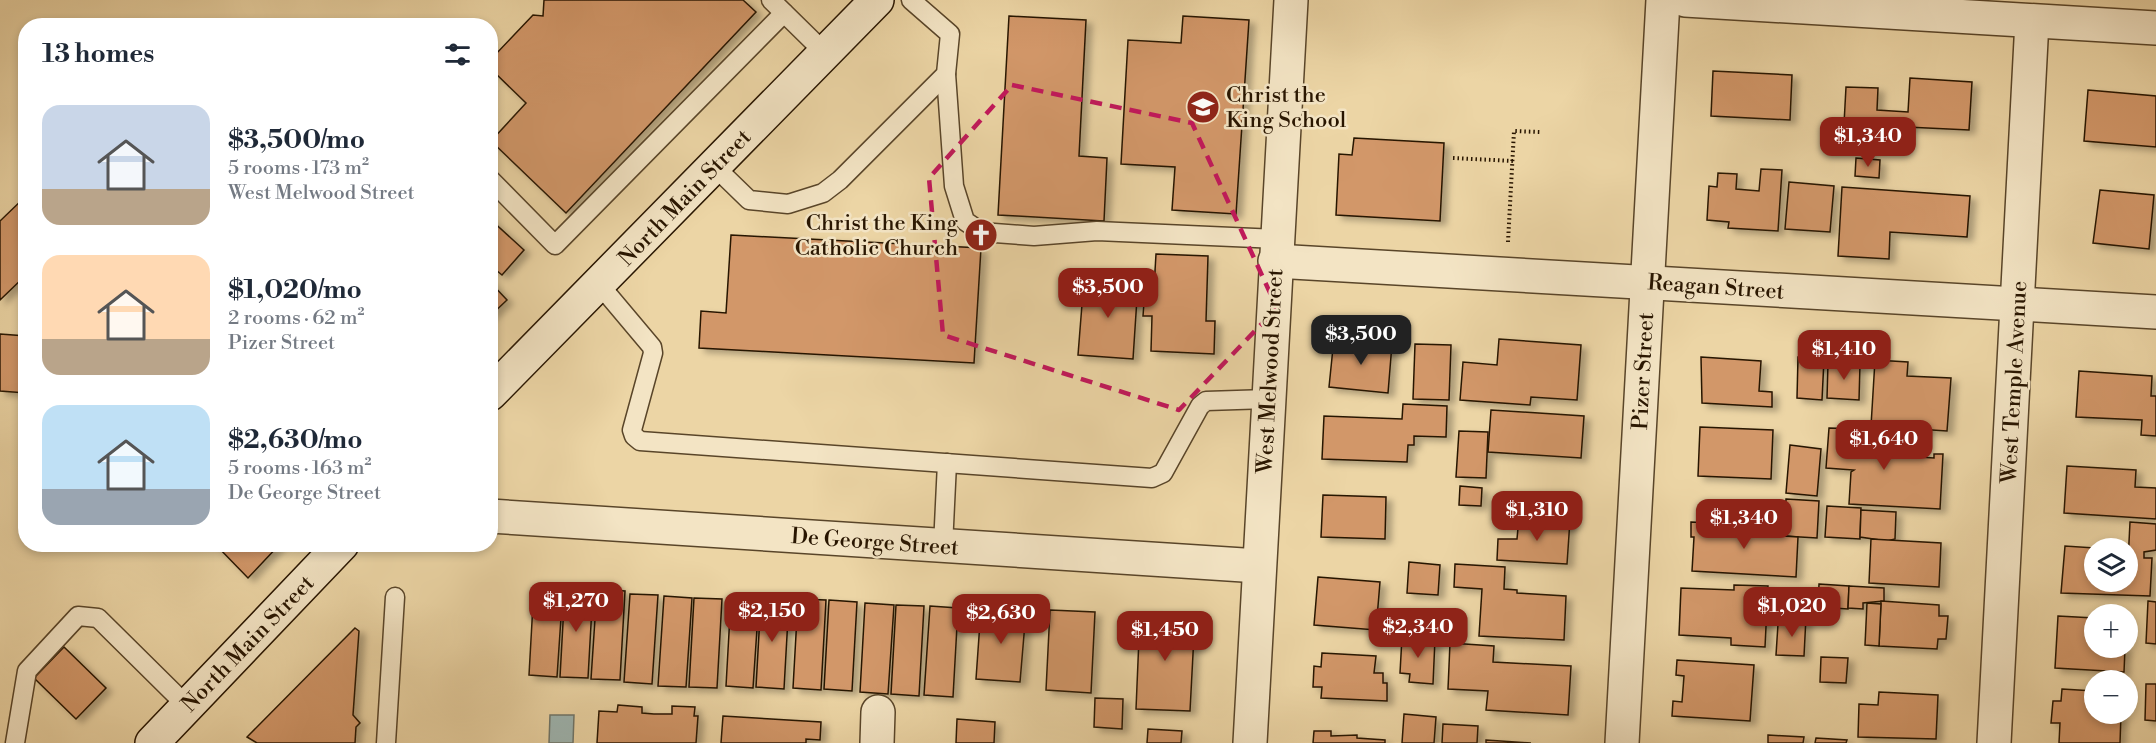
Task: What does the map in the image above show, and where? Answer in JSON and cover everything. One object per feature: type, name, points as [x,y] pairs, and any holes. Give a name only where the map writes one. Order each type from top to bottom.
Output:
[{"type":"street","name":"North Main Street","points":[[498,386],[877,0]]},
{"type":"street","name":"West Melwood Street","points":[[1250,743],[1291,0]]},
{"type":"street","name":"Pizer Street","points":[[1622,743],[1663,0]]},
{"type":"street","points":[[1685,0],[1977,9],[2032,21],[2156,28]]},
{"type":"street","name":"West Temple Avenue","points":[[1994,743],[2032,21]]},
{"type":"street","name":"Reagan Street","points":[[1276,250],[1647,281],[2156,312]]},
{"type":"street","name":"De George Street","points":[[498,517],[1259,566]]},
{"type":"street","name":"North Main Street","points":[[152,743],[334,552]]},
{"type":"lane","points":[[771,0],[825,53]]},
{"type":"lane","points":[[911,0],[950,34],[946,74],[954,186],[965,221],[981,232],[1034,236],[1097,231],[1276,250]]},
{"type":"lane","points":[[498,188],[555,245],[784,13]]},
{"type":"lane","points":[[714,166],[749,200],[788,204],[823,194],[871,150],[946,74]]},
{"type":"lane","points":[[599,284],[648,340],[653,353],[632,430],[636,440],[1158,477],[1163,473],[1200,406],[1213,400],[1268,399]]},
{"type":"lane","points":[[943,546],[948,463]]},
{"type":"lane","points":[[386,743],[395,597]]},
{"type":"lane","points":[[15,743],[27,671],[78,616],[98,618],[187,706]]},
{"type":"path","points":[[1508,246],[1514,131],[1540,132]]},
{"type":"path","points":[[1453,158],[1513,161]]},
{"type":"highlighted area","points":[[1012,85],[1192,123],[1277,308],[1179,410],[943,335],[929,178]]},
{"type":"water","points":[[550,715],[574,715],[573,743],[549,743]]},
{"type":"building","points":[[544,0],[743,0],[756,12],[566,213],[498,148],[498,133],[526,103],[498,76],[498,52],[533,15],[543,16]]},
{"type":"building","points":[[1009,16],[1086,20],[1079,156],[1107,158],[1104,221],[998,215]]},
{"type":"building","points":[[1183,16],[1249,20],[1236,214],[1172,210],[1175,167],[1121,164],[1128,40],[1181,43]]},
{"type":"building","points":[[1713,71],[1792,75],[1790,120],[1711,116]]},
{"type":"building","points":[[1910,78],[1972,82],[1969,130],[1844,124],[1846,87],[1878,88],[1877,110],[1908,112]]},
{"type":"building","points":[[2088,90],[2156,96],[2156,147],[2084,141]]},
{"type":"building","points":[[1354,138],[1444,143],[1440,221],[1336,215],[1339,154],[1352,155]]},
{"type":"building","points":[[1856,158],[1880,160],[1879,178],[1855,176]]},
{"type":"building","points":[[1761,169],[1782,170],[1778,231],[1728,228],[1729,222],[1707,220],[1709,186],[1717,187],[1718,173],[1737,174],[1736,189],[1759,191]]},
{"type":"building","points":[[1789,182],[1834,186],[1830,232],[1785,229]]},
{"type":"building","points":[[1842,187],[1970,196],[1967,237],[1890,232],[1889,259],[1838,256]]},
{"type":"building","points":[[2100,190],[2154,195],[2149,249],[2093,243]]},
{"type":"building","points":[[18,204],[18,283],[0,300],[0,221]]},
{"type":"building","points":[[498,226],[524,250],[502,275],[498,272]]},
{"type":"building","points":[[731,235],[981,248],[974,363],[699,348],[701,311],[726,313]]},
{"type":"building","points":[[1156,254],[1208,256],[1206,321],[1215,321],[1214,354],[1151,351],[1152,316],[1143,316],[1145,288],[1154,288]]},
{"type":"building","points":[[1084,279],[1138,283],[1133,359],[1078,355]]},
{"type":"building","points":[[498,290],[507,300],[498,308]]},
{"type":"building","points":[[0,334],[18,335],[18,392],[0,391]]},
{"type":"building","points":[[1334,338],[1392,344],[1388,393],[1329,387]]},
{"type":"building","points":[[1499,339],[1581,345],[1577,400],[1531,397],[1530,405],[1460,400],[1463,362],[1497,365]]},
{"type":"building","points":[[1415,344],[1451,345],[1449,400],[1413,399]]},
{"type":"building","points":[[1701,357],[1761,361],[1759,391],[1772,392],[1772,407],[1702,403]]},
{"type":"building","points":[[1798,357],[1824,359],[1822,400],[1797,398]]},
{"type":"building","points":[[1875,360],[1908,362],[1907,376],[1951,378],[1947,431],[1871,426]]},
{"type":"building","points":[[1828,363],[1860,364],[1859,400],[1827,398]]},
{"type":"building","points":[[2079,371],[2152,376],[2151,396],[2156,396],[2156,436],[2141,435],[2142,420],[2076,417]]},
{"type":"building","points":[[1403,404],[1447,406],[1446,437],[1414,436],[1414,445],[1408,445],[1407,462],[1322,459],[1324,416],[1402,419]]},
{"type":"building","points":[[1491,410],[1584,416],[1581,458],[1488,452]]},
{"type":"building","points":[[1700,427],[1773,430],[1771,479],[1698,476]]},
{"type":"building","points":[[1829,428],[1890,430],[1888,455],[1934,458],[1934,454],[1943,454],[1940,509],[1849,504],[1851,472],[1854,470],[1826,468]]},
{"type":"building","points":[[1459,431],[1488,432],[1486,478],[1456,477]]},
{"type":"building","points":[[1790,445],[1821,449],[1817,496],[1786,493]]},
{"type":"building","points":[[2067,466],[2136,470],[2135,487],[2156,488],[2156,519],[2064,513]]},
{"type":"building","points":[[1460,486],[1482,488],[1481,506],[1459,505]]},
{"type":"building","points":[[1323,495],[1386,497],[1385,539],[1321,537]]},
{"type":"building","points":[[1786,499],[1819,501],[1817,538],[1784,536]]},
{"type":"building","points":[[1827,506],[1861,508],[1860,539],[1825,537]]},
{"type":"building","points":[[1861,510],[1896,512],[1895,539],[1887,541],[1860,537]]},
{"type":"building","points":[[1519,517],[1570,520],[1567,564],[1497,560],[1498,539],[1517,539]]},
{"type":"building","points":[[1691,522],[1784,527],[1784,536],[1798,537],[1796,577],[1692,571],[1694,537],[1691,537]]},
{"type":"building","points":[[2130,522],[2156,524],[2156,550],[2144,552],[2144,558],[2152,558],[2150,596],[2061,593],[2065,546],[2084,547],[2084,592],[2138,592],[2138,538],[2129,538]]},
{"type":"building","points":[[1871,539],[1941,543],[1939,587],[1869,583]]},
{"type":"building","points":[[223,552],[272,552],[248,578]]},
{"type":"building","points":[[1409,562],[1440,565],[1438,595],[1407,593]]},
{"type":"building","points":[[1455,564],[1505,567],[1504,589],[1517,590],[1517,593],[1566,596],[1564,640],[1479,636],[1482,589],[1454,587]]},
{"type":"building","points":[[1318,577],[1380,582],[1376,630],[1314,625]]},
{"type":"building","points":[[1819,584],[1849,586],[1848,609],[1818,607]]},
{"type":"building","points":[[1734,585],[1768,586],[1765,647],[1731,645],[1731,638],[1679,635],[1681,588],[1734,590]]},
{"type":"building","points":[[534,586],[563,588],[557,677],[529,675]]},
{"type":"building","points":[[1849,586],[1884,588],[1884,601],[1863,603],[1863,609],[1848,608]]},
{"type":"building","points":[[565,587],[593,589],[588,678],[560,677]]},
{"type":"building","points":[[597,589],[625,591],[620,680],[591,679]]},
{"type":"building","points":[[630,594],[658,595],[652,684],[624,682]]},
{"type":"building","points":[[664,596],[692,598],[686,687],[658,686]]},
{"type":"building","points":[[731,597],[759,599],[753,688],[726,686]]},
{"type":"building","points":[[694,598],[722,599],[717,688],[689,687]]},
{"type":"building","points":[[761,598],[789,600],[784,689],[756,687]]},
{"type":"building","points":[[798,599],[826,600],[821,690],[793,688]]},
{"type":"building","points":[[829,600],[857,602],[852,691],[824,689]]},
{"type":"building","points":[[1881,601],[1939,605],[1939,616],[1948,616],[1946,639],[1938,639],[1937,649],[1879,646]]},
{"type":"building","points":[[2148,601],[2156,602],[2156,644],[2146,643]]},
{"type":"building","points":[[865,603],[894,605],[888,694],[860,692]]},
{"type":"building","points":[[1867,603],[1881,604],[1879,646],[1865,645]]},
{"type":"building","points":[[896,605],[924,606],[919,696],[891,694]]},
{"type":"building","points":[[930,606],[958,608],[953,697],[924,695]]},
{"type":"building","points":[[981,608],[1026,611],[1020,682],[976,679]]},
{"type":"building","points":[[1050,610],[1095,612],[1091,693],[1046,690]]},
{"type":"building","points":[[1140,614],[1195,616],[1190,711],[1136,709]]},
{"type":"building","points":[[1797,616],[1806,617],[1804,656],[1776,655],[1778,624],[1796,625]]},
{"type":"building","points":[[2058,616],[2084,617],[2084,658],[2125,658],[2124,670],[2055,668]]},
{"type":"building","points":[[355,628],[359,631],[353,715],[360,723],[356,727],[355,743],[257,743],[247,737]]},
{"type":"building","points":[[1402,637],[1435,639],[1433,684],[1409,682],[1410,674],[1400,673]]},
{"type":"building","points":[[1450,643],[1494,646],[1493,662],[1571,666],[1568,715],[1486,710],[1488,691],[1448,689]]},
{"type":"building","points":[[64,647],[106,688],[76,719],[34,678]]},
{"type":"building","points":[[1322,653],[1376,656],[1374,673],[1383,673],[1383,683],[1387,683],[1387,701],[1321,698],[1322,687],[1313,687],[1314,666],[1321,667]]},
{"type":"building","points":[[1821,657],[1848,658],[1846,683],[1820,682]]},
{"type":"building","points":[[1677,660],[1754,665],[1750,721],[1672,716],[1673,701],[1682,702],[1684,676],[1676,675]]},
{"type":"building","points":[[2146,684],[2156,684],[2156,721],[2145,720]]},
{"type":"building","points":[[2062,689],[2084,690],[2084,724],[2121,724],[2120,743],[2059,743],[2060,723],[2051,723],[2053,701],[2061,701]]},
{"type":"building","points":[[1879,692],[1938,695],[1936,739],[1858,737],[1859,704],[1878,705]]},
{"type":"building","points":[[1095,698],[1123,699],[1122,729],[1094,727]]},
{"type":"building","points":[[618,705],[642,707],[642,713],[654,714],[672,714],[672,706],[695,707],[694,716],[698,716],[696,743],[597,743],[599,711],[617,712]]},
{"type":"building","points":[[1404,714],[1436,717],[1434,743],[1402,743]]},
{"type":"building","points":[[723,716],[821,722],[820,740],[806,739],[806,743],[721,743]]},
{"type":"building","points":[[957,719],[995,722],[994,743],[956,743]]},
{"type":"building","points":[[1443,724],[1478,726],[1477,743],[1442,743]]},
{"type":"building","points":[[1148,729],[1182,731],[1181,743],[1147,743]]},
{"type":"building","points":[[1314,731],[1331,731],[1331,736],[1357,735],[1357,738],[1385,740],[1385,743],[1313,743]]},
{"type":"building","points":[[1768,735],[1804,737],[1803,743],[1768,743]]},
{"type":"building","points":[[1816,738],[1847,740],[1846,743],[1815,743]]},
{"type":"building","points":[[1486,740],[1531,743],[1486,743]]},
{"type":"place","name":"Christ the King School","points":[[1203,107]]},
{"type":"place","name":"Christ the King Catholic Church","points":[[981,235]]}]
